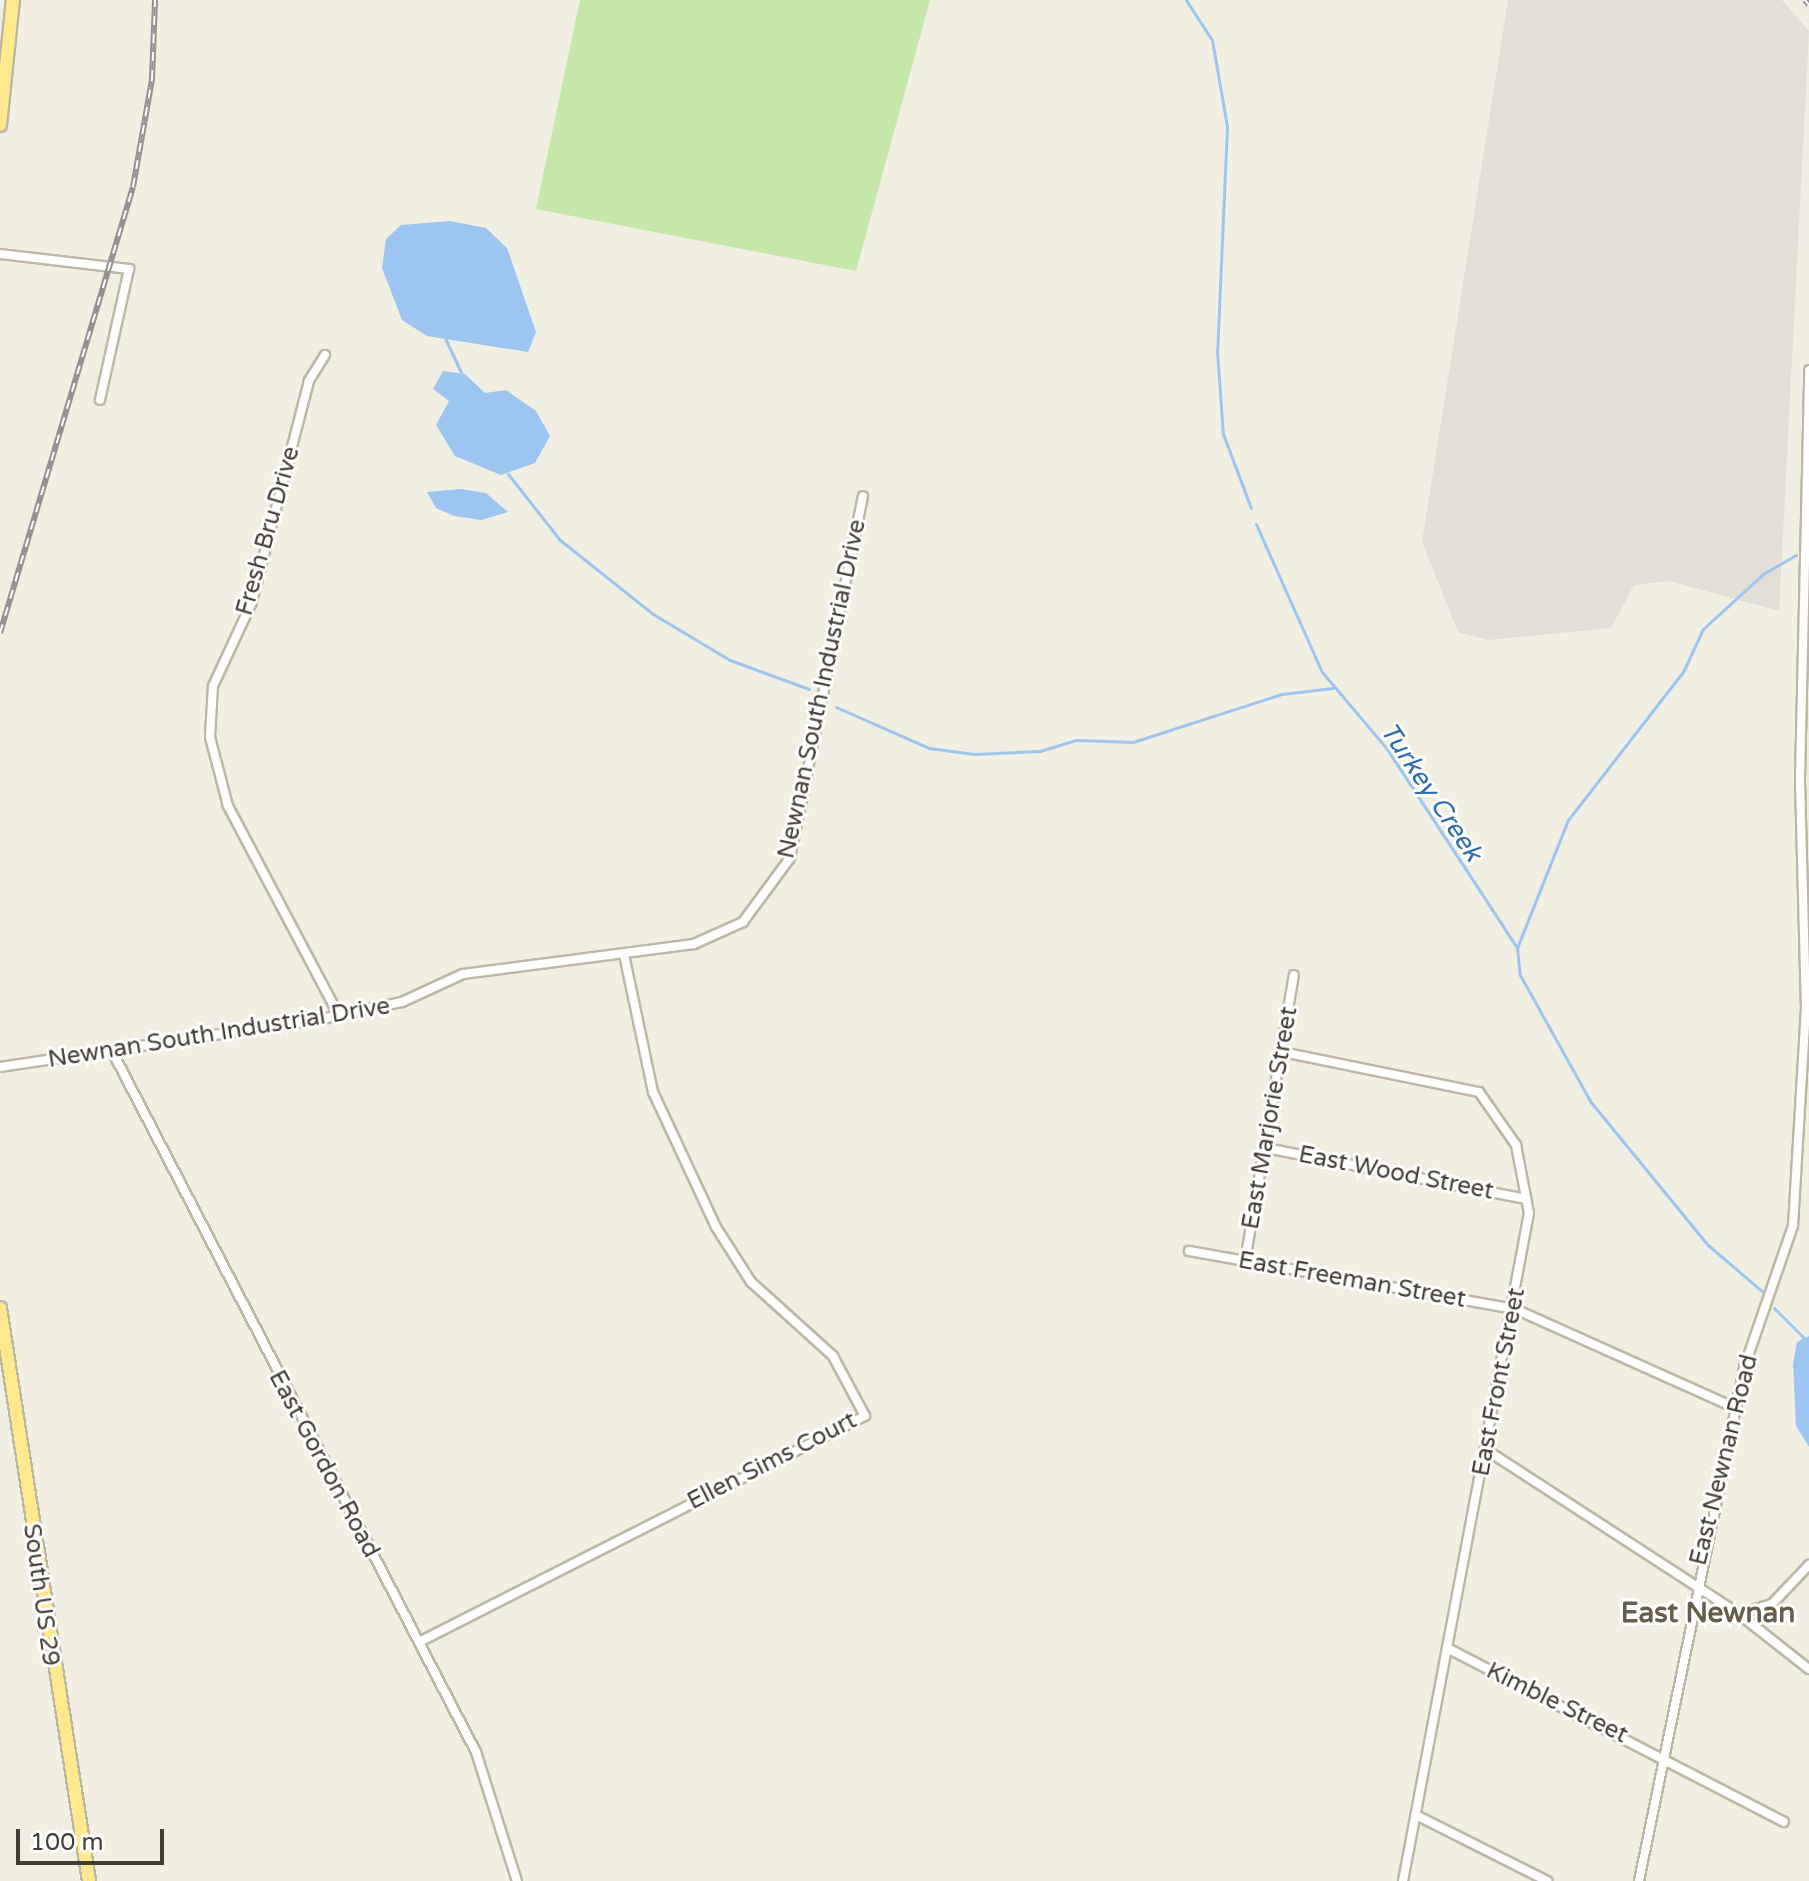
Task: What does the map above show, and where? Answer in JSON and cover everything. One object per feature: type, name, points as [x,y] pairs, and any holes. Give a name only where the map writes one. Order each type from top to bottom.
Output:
[{"type":"main road","points":[[0,125],[13,0]]},
{"type":"main road","name":"South US 29","points":[[0,1308],[89,1881]]},
{"type":"street","points":[[0,254],[129,269],[100,400]]},
{"type":"street","name":"Fresh Bru Drive","points":[[325,355],[309,381],[252,602],[213,686],[210,737],[228,806],[338,1014]]},
{"type":"street","name":"East Newnan Road","points":[[1639,1881],[1667,1758],[1693,1588],[1735,1408],[1793,1226],[1806,1025],[1800,780],[1809,370]]},
{"type":"street","name":"Newnan South Industrial Drive","points":[[0,1067],[113,1053],[402,1002],[463,974],[694,944],[743,922],[768,897],[790,858],[863,496]]},
{"type":"street","name":"Ellen Sims Court","points":[[419,1642],[865,1416],[833,1356],[751,1282],[716,1227],[653,1092],[624,954]]},
{"type":"street","name":"East Marjorie Street","points":[[1245,1261],[1294,975]]},
{"type":"street","name":"East Front Street","points":[[1282,1052],[1479,1092],[1516,1145],[1526,1199],[1515,1309],[1485,1449],[1403,1881]]},
{"type":"street","name":"East Gordon Road","points":[[113,1053],[476,1752],[517,1881]]},
{"type":"street","name":"East Wood Street","points":[[1266,1148],[1526,1199]]},
{"type":"street","name":"East Freeman Street","points":[[1189,1251],[1515,1309],[1735,1408]]},
{"type":"street","points":[[1485,1449],[1693,1588],[1739,1614],[1809,1669]]},
{"type":"street","points":[[1739,1614],[1772,1604],[1809,1565]]},
{"type":"street","name":"Kimble Street","points":[[1447,1648],[1667,1758],[1784,1822]]},
{"type":"street","points":[[1416,1815],[1547,1881]]},
{"type":"shaded area","points":[[1508,0],[1782,0],[1809,31],[1779,611],[1669,581],[1634,585],[1611,628],[1488,640],[1458,632],[1422,542]]},
{"type":"green space","points":[[580,0],[930,0],[856,271],[536,209]]},
{"type":"water","points":[[450,221],[486,228],[507,248],[536,332],[528,352],[427,336],[402,320],[382,268],[386,239],[401,225]]},
{"type":"water","points":[[443,371],[465,374],[485,393],[506,390],[536,411],[550,436],[535,463],[501,475],[455,456],[436,425],[449,401],[433,389]]},
{"type":"water","points":[[461,489],[486,493],[508,512],[481,520],[454,516],[436,508],[427,492]]},
{"type":"water","points":[[1809,1336],[1809,1447],[1796,1426],[1793,1364],[1797,1342]]},
{"type":"waterway","points":[[1186,0],[1212,40],[1227,126],[1217,351],[1223,434],[1251,508]]},
{"type":"waterway","name":"Turkey Creek","points":[[445,338],[462,374]]},
{"type":"waterway","name":"Turkey Creek","points":[[508,474],[560,540],[653,614],[730,660],[809,689]]},
{"type":"waterway","name":"Turkey Creek","points":[[1256,524],[1322,672],[1387,749],[1517,948],[1520,975],[1590,1101],[1708,1245],[1764,1293]]},
{"type":"waterway","points":[[1517,948],[1568,820],[1683,672],[1703,629],[1763,574],[1796,555]]},
{"type":"waterway","name":"Turkey Creek","points":[[836,707],[929,748],[974,754],[1040,751],[1076,740],[1133,742],[1282,694],[1333,688]]},
{"type":"waterway","name":"Turkey Creek","points":[[1774,1308],[1803,1337]]},
{"type":"railway","points":[[0,633],[133,187],[152,79],[155,0]]},
{"type":"railway","points":[[1805,0],[1809,5]]},
{"type":"district","name":"East Newnan","points":[[1708,1613]]}]
